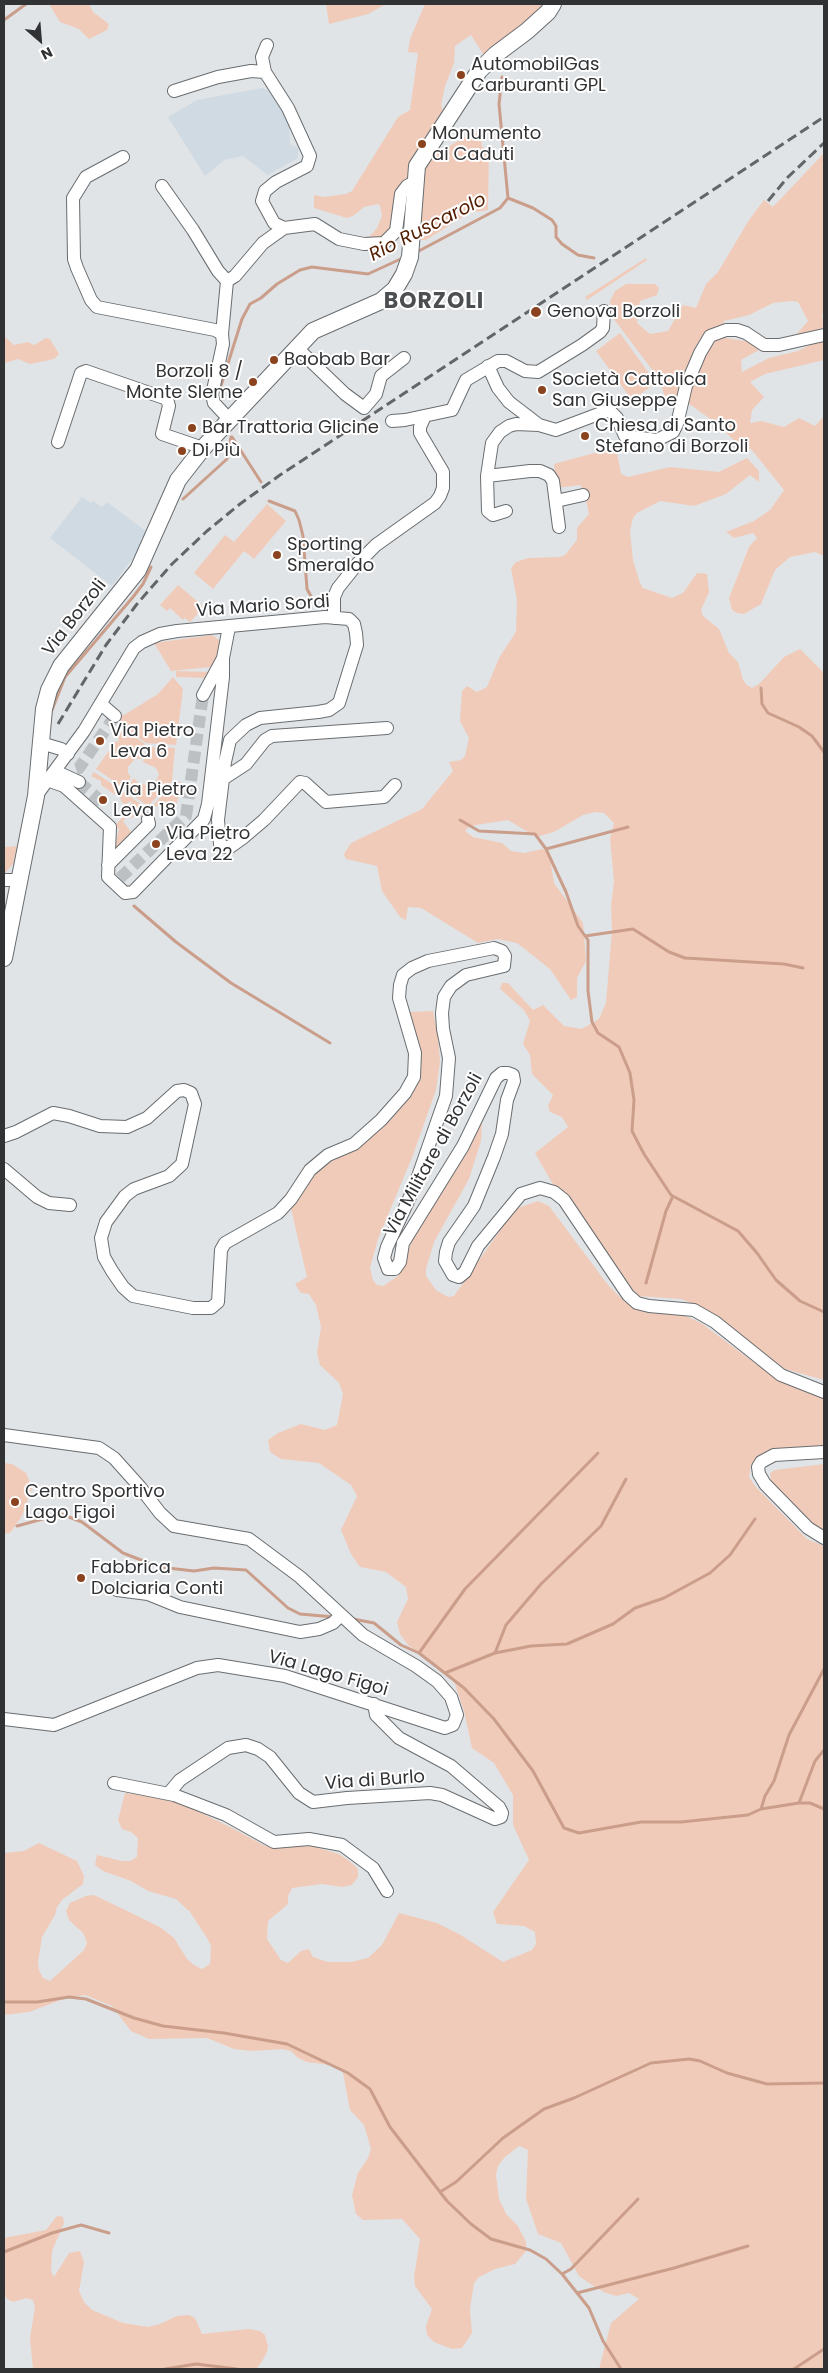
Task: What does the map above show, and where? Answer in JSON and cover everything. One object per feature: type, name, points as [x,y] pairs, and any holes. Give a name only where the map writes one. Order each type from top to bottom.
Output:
[{"type":"main road","name":"Via Borzoli","points":[[4,955],[11,880],[36,796],[40,743],[46,701],[58,670],[138,570],[178,480],[203,448],[312,331],[381,301],[400,282],[410,253],[417,166],[479,71],[495,54],[527,31],[548,12],[553,4]]},
{"type":"street","points":[[227,281],[235,276],[263,243],[284,228],[270,219],[263,205],[262,197],[268,187],[307,166],[310,156],[288,108],[265,72],[262,57],[267,45]]},
{"type":"street","points":[[174,91],[218,77],[251,71],[265,72]]},
{"type":"street","points":[[123,156],[86,177],[73,198],[74,259],[92,300],[99,308],[215,330],[222,334]]},
{"type":"street","name":"Via Borzoli","points":[[284,228],[316,224],[345,241],[364,244],[384,242],[392,236],[397,227],[401,194],[407,186],[416,181]]},
{"type":"street","points":[[162,186],[193,230],[218,271],[227,281],[222,334],[223,344],[212,395],[214,403],[229,419]]},
{"type":"street","points":[[392,421],[452,410],[466,380],[488,366],[502,360],[525,370],[538,372],[600,332],[603,328],[604,312]]},
{"type":"street","points":[[488,366],[498,388],[509,402],[539,424],[556,430],[609,410],[617,418],[625,436],[651,440],[665,438],[673,432],[677,424],[686,386],[710,336],[726,330],[737,330],[746,333],[764,345],[779,345],[824,335]]},
{"type":"street","points":[[296,347],[345,394],[364,408],[376,394],[381,376],[404,358]]},
{"type":"street","points":[[58,442],[82,373],[86,371],[166,399],[170,406],[162,434],[203,448]]},
{"type":"street","points":[[334,618],[334,598],[338,588],[358,563],[376,545],[435,503],[440,496],[443,488],[443,472],[420,433],[420,427],[425,416]]},
{"type":"street","points":[[506,511],[493,516],[489,513],[487,476],[492,443],[500,432],[516,424],[539,424]]},
{"type":"street","points":[[487,476],[514,472],[545,473],[553,482],[559,527]]},
{"type":"street","points":[[556,501],[583,495]]},
{"type":"street","name":"Via Mario Sordi","points":[[36,796],[68,754],[101,704],[134,648],[142,642],[160,634],[334,618],[349,619],[354,624],[357,645],[339,703],[329,710],[260,718],[246,726],[230,740],[218,825],[220,844],[224,847],[230,847],[264,820],[300,782],[305,783],[326,802],[384,797],[394,785]]},
{"type":"street","points":[[51,775],[110,827],[108,877],[125,893],[132,892],[204,819],[208,804],[221,701],[223,658],[229,627]]},
{"type":"street","points":[[203,696],[223,658]]},
{"type":"street","points":[[101,704],[115,716]]},
{"type":"street","points":[[223,779],[246,764],[265,740],[272,736],[387,728]]},
{"type":"street","points":[[40,743],[61,749],[68,754]]},
{"type":"street","points":[[51,775],[75,776]]},
{"type":"street","points":[[108,867],[149,824],[148,819]]},
{"type":"street","points":[[108,867],[120,878]]},
{"type":"street","name":"Via Militare di Borzoli","points":[[4,1136],[53,1113],[100,1126],[127,1127],[147,1118],[177,1091],[184,1090],[191,1093],[195,1104],[182,1164],[168,1176],[134,1189],[125,1196],[111,1214],[101,1238],[104,1257],[123,1287],[132,1296],[193,1308],[211,1308],[218,1302],[221,1250],[225,1242],[278,1213],[291,1199],[310,1170],[328,1155],[354,1144],[381,1120],[405,1094],[414,1077],[415,1053],[399,998],[403,975],[412,968],[428,961],[494,948],[502,951],[505,956],[504,966],[466,975],[451,986],[444,997],[443,1029],[450,1058],[446,1096],[414,1188],[387,1247],[384,1258],[388,1269],[396,1269],[400,1262],[403,1243],[463,1146],[496,1078],[502,1073],[508,1073],[513,1075],[514,1081],[507,1100],[502,1134],[497,1150],[474,1206],[449,1242],[446,1252],[445,1261],[453,1275],[459,1277],[465,1272],[478,1246],[521,1194],[540,1188],[554,1192],[564,1200],[628,1294],[637,1303],[649,1306],[694,1310],[715,1322],[781,1375],[824,1392]]},
{"type":"street","points":[[4,1169],[37,1197],[49,1203],[70,1205]]},
{"type":"street","name":"Via Lago Figoi","points":[[4,1435],[98,1448],[114,1458],[140,1486],[160,1513],[174,1526],[248,1540],[300,1577],[363,1634],[437,1681],[451,1697],[456,1710],[456,1718],[450,1728],[445,1728],[284,1676],[218,1665],[197,1668],[54,1725],[4,1719]]},
{"type":"street","points":[[824,1452],[774,1455],[761,1462],[758,1467],[759,1474],[765,1484],[808,1528],[824,1538]]},
{"type":"street","name":"Via Lago Figoi","points":[[116,1590],[148,1594],[180,1607],[300,1632],[319,1629],[333,1623],[341,1615]]},
{"type":"street","name":"Via di Burlo","points":[[169,1793],[180,1780],[228,1748],[246,1745],[258,1749],[270,1757],[299,1793],[313,1802],[430,1793],[442,1795],[495,1819],[501,1817],[502,1813],[498,1807],[451,1766],[399,1738],[376,1715],[374,1704]]},
{"type":"street","points":[[114,1783],[169,1793],[226,1815],[274,1842],[309,1839],[342,1845],[373,1868],[387,1891]]},
{"type":"shaded area","points":[[49,4],[89,4],[93,12],[109,24],[107,30],[89,39],[79,29],[60,22]]},
{"type":"shaded area","points":[[326,4],[386,4],[368,14],[329,24]]},
{"type":"shaded area","points":[[425,4],[547,4],[485,57],[471,35],[455,46],[454,63],[445,86],[441,105],[445,116],[395,223],[385,238],[356,240],[370,236],[377,228],[382,216],[380,206],[378,204],[364,207],[353,216],[347,218],[314,208],[314,195],[324,197],[346,194],[352,191],[398,117],[410,110],[418,53],[408,52],[410,39]]},
{"type":"shaded area","points":[[262,88],[269,91],[289,122],[290,144],[298,148],[298,158],[268,175],[243,156],[224,160],[205,176],[168,117],[197,100]]},
{"type":"shaded area","points":[[480,132],[482,147],[489,149],[488,210],[469,213],[426,240],[420,240],[424,167],[432,156],[465,137]]},
{"type":"shaded area","points":[[824,153],[824,312],[822,314],[824,327],[802,337],[795,336],[808,321],[798,302],[792,301],[773,303],[749,315],[724,321],[723,333],[726,338],[751,342],[759,350],[741,360],[742,372],[769,358],[798,351],[824,338],[824,360],[765,374],[750,382],[764,397],[752,410],[750,423],[761,421],[784,427],[799,418],[815,426],[824,416],[824,556],[815,552],[790,557],[775,570],[761,604],[744,614],[737,613],[732,610],[729,598],[749,547],[757,538],[753,533],[734,538],[726,532],[754,521],[770,510],[784,490],[751,449],[744,450],[716,423],[685,401],[667,403],[659,379],[613,318],[610,301],[615,291],[626,284],[655,284],[659,288],[657,295],[640,301],[637,323],[650,334],[668,331],[683,305],[696,308],[706,284],[718,272],[749,220],[764,200],[773,207]]},
{"type":"shaded area","points":[[646,258],[647,260],[587,300],[585,297]]},
{"type":"shaded area","points":[[620,333],[656,383],[632,400],[596,351]]},
{"type":"shaded area","points":[[4,336],[14,345],[28,342],[34,345],[46,338],[50,339],[59,354],[54,359],[30,364],[18,359],[5,363]]},
{"type":"shaded area","points":[[616,447],[621,474],[628,477],[670,467],[719,472],[747,458],[759,471],[759,482],[750,475],[726,494],[694,506],[660,501],[637,513],[633,518],[630,531],[633,560],[640,583],[643,588],[672,598],[683,593],[697,573],[707,574],[709,592],[701,610],[703,616],[719,629],[729,653],[738,662],[743,680],[752,688],[759,684],[784,657],[800,649],[824,673],[824,1380],[785,1369],[706,1310],[681,1299],[637,1296],[551,1181],[535,1153],[568,1127],[562,1117],[550,1112],[548,1106],[553,1095],[532,1074],[530,1055],[523,1044],[530,1021],[524,1010],[500,989],[502,983],[508,983],[533,1010],[543,1005],[564,1026],[582,1029],[599,1019],[606,1003],[612,931],[611,906],[614,881],[610,839],[614,823],[604,813],[595,812],[583,815],[554,832],[536,837],[508,820],[470,826],[465,831],[473,837],[502,843],[511,851],[524,853],[543,849],[549,853],[554,883],[583,923],[586,961],[577,978],[577,997],[571,1000],[550,969],[517,943],[498,939],[478,943],[421,908],[408,907],[406,920],[400,917],[382,891],[377,866],[346,859],[344,854],[351,843],[422,809],[453,771],[449,762],[461,760],[465,756],[469,738],[460,721],[462,691],[467,686],[477,692],[487,687],[499,658],[516,632],[517,600],[511,568],[516,562],[528,558],[560,557],[565,555],[577,540],[577,528],[589,514],[584,490],[580,485],[557,488],[554,464]]},
{"type":"shaded area","points":[[82,497],[102,507],[107,502],[147,532],[141,539],[144,543],[112,586],[50,538]]},
{"type":"shaded area","points":[[267,504],[286,521],[254,559],[244,551],[213,589],[194,573],[225,535],[234,542]]},
{"type":"shaded area","points":[[178,585],[204,607],[190,622],[185,618],[183,620],[170,608],[167,611],[160,605]]},
{"type":"shaded area","points":[[212,635],[219,640],[219,649],[212,667],[171,671],[154,643]]},
{"type":"shaded area","points":[[176,671],[210,672],[207,678],[176,677]]},
{"type":"shaded area","points":[[173,677],[183,689],[176,745],[146,743],[128,731],[130,728],[116,716],[124,715],[158,694]]},
{"type":"shaded area","points":[[123,729],[145,744],[142,759],[135,759],[128,767],[128,773],[131,777],[124,788],[96,769],[115,742],[119,741],[118,737]]},
{"type":"shaded area","points":[[147,747],[175,748],[172,781],[148,806],[125,790],[134,778],[138,783],[146,785],[153,783],[157,779],[159,774],[156,768],[143,762]]},
{"type":"shaded area","points":[[94,772],[122,790],[117,796],[101,785],[101,781],[91,776]]},
{"type":"shaded area","points":[[176,782],[181,782],[177,803],[151,807]]},
{"type":"shaded area","points":[[124,792],[146,808],[126,811],[132,802],[130,801],[125,805],[121,801],[120,797]]},
{"type":"shaded area","points":[[147,811],[147,815],[126,818],[123,821],[134,836],[120,851],[115,846],[119,829],[115,825],[125,815]]},
{"type":"shaded area","points":[[17,846],[13,864],[4,874],[4,847]]},
{"type":"shaded area","points":[[433,1011],[438,1036],[440,1062],[436,1090],[413,1155],[378,1239],[370,1268],[373,1280],[377,1285],[383,1286],[398,1276],[421,1219],[482,1122],[481,1141],[469,1179],[434,1242],[426,1269],[426,1276],[436,1290],[448,1297],[454,1296],[515,1209],[538,1201],[549,1206],[608,1285],[625,1302],[644,1310],[679,1313],[701,1323],[756,1364],[804,1389],[824,1394],[824,1447],[755,1460],[751,1465],[749,1477],[755,1486],[807,1539],[824,1546],[824,2369],[599,2369],[611,2323],[639,2299],[629,2293],[616,2296],[604,2292],[589,2283],[579,2276],[561,2243],[538,2234],[526,2199],[528,2150],[519,2146],[504,2158],[498,2166],[496,2175],[499,2199],[506,2214],[518,2226],[526,2242],[526,2251],[515,2264],[495,2269],[479,2277],[474,2283],[470,2309],[472,2333],[462,2348],[452,2349],[434,2342],[427,2335],[426,2326],[432,2309],[415,2286],[414,2277],[420,2239],[402,2219],[363,2220],[356,2214],[352,2195],[358,2173],[368,2158],[371,2149],[364,2125],[350,2110],[343,2073],[336,2066],[307,2062],[298,2058],[291,2051],[282,2049],[252,2051],[234,2049],[207,2038],[149,2039],[131,2031],[112,2006],[85,1995],[66,1998],[29,2012],[4,2015],[4,1853],[24,1851],[39,1843],[77,1861],[84,1876],[83,1884],[62,1900],[57,1907],[55,1915],[42,1937],[38,1962],[43,1978],[50,1981],[84,1950],[87,1942],[83,1933],[69,1920],[66,1911],[70,1903],[86,1896],[94,1895],[160,1927],[174,1938],[187,1959],[194,1965],[202,1969],[210,1964],[211,1946],[207,1938],[190,1912],[176,1899],[148,1891],[131,1881],[103,1871],[95,1865],[97,1855],[122,1861],[130,1861],[137,1857],[138,1838],[131,1832],[122,1829],[118,1820],[125,1793],[154,1796],[187,1806],[265,1846],[298,1845],[315,1847],[339,1854],[358,1869],[358,1877],[352,1885],[342,1887],[322,1884],[292,1888],[288,1896],[288,1904],[268,1921],[267,1939],[281,1960],[288,1963],[301,1951],[309,1949],[313,1957],[328,1962],[351,1962],[368,1958],[382,1945],[399,1913],[437,1923],[459,1934],[503,1962],[532,1950],[536,1944],[535,1932],[524,1926],[497,1924],[493,1912],[529,1860],[513,1825],[513,1795],[494,1763],[472,1748],[464,1711],[455,1684],[448,1674],[408,1645],[400,1634],[397,1622],[408,1599],[406,1587],[386,1572],[360,1567],[351,1554],[341,1530],[357,1496],[351,1485],[319,1463],[281,1459],[270,1452],[268,1440],[278,1433],[301,1424],[325,1430],[337,1425],[343,1394],[339,1383],[320,1365],[317,1353],[321,1327],[316,1305],[309,1294],[301,1293],[295,1284],[307,1277],[291,1209],[311,1178],[322,1167],[358,1145],[400,1108],[419,1080],[420,1053],[410,1012]]},
{"type":"shaded area","name":"Centro Sportivo Lago Figoi","points":[[4,1463],[12,1464],[26,1473],[32,1488],[22,1516],[10,1533],[4,1534]]},
{"type":"shaded area","points":[[824,1464],[824,1534],[817,1531],[772,1485],[770,1473],[775,1470]]},
{"type":"shaded area","points":[[57,2216],[63,2217],[64,2223],[52,2251],[51,2272],[54,2277],[69,2253],[80,2251],[84,2262],[79,2291],[84,2302],[92,2310],[123,2323],[148,2327],[177,2316],[189,2315],[195,2318],[202,2334],[248,2329],[260,2331],[265,2335],[268,2346],[261,2363],[256,2369],[33,2369],[30,2338],[35,2307],[33,2300],[26,2298],[13,2302],[7,2299],[4,2293],[4,2238],[46,2230]]},
{"type":"waterway","points":[[4,20],[26,4]]},
{"type":"waterway","name":"Rio Ruscarolo","points":[[415,253],[500,208],[508,198],[499,104],[502,77]]},
{"type":"waterway","points":[[508,198],[533,208],[552,220],[556,226],[556,237],[562,244],[578,255],[594,258]]},
{"type":"waterway","name":"Rio Ruscarolo","points":[[219,392],[242,319],[250,304],[261,298],[277,284],[300,270],[312,267],[368,274],[405,257]]},
{"type":"waterway","points":[[183,499],[227,459],[231,437]]},
{"type":"waterway","name":"Rio Ruscarolo","points":[[232,437],[261,482]]},
{"type":"waterway","name":"Rio Ruscarolo","points":[[269,501],[295,511],[303,536],[307,589],[317,607]]},
{"type":"waterway","points":[[52,710],[65,677],[133,597],[143,584],[151,567]]},
{"type":"waterway","points":[[761,688],[762,704],[768,713],[799,727],[812,736],[824,752]]},
{"type":"waterway","name":"Rio Ruscarolo","points":[[460,820],[479,831],[535,834],[546,849],[566,892],[578,926],[588,940],[588,991],[592,1022],[598,1033],[619,1047],[630,1073],[634,1100],[632,1131],[644,1154],[671,1195],[738,1231],[757,1253],[776,1280],[800,1301],[824,1312]]},
{"type":"waterway","points":[[546,849],[628,827]]},
{"type":"waterway","points":[[134,906],[176,942],[231,983],[330,1043]]},
{"type":"waterway","points":[[585,936],[633,929],[669,952],[685,958],[784,964],[803,968]]},
{"type":"waterway","points":[[646,1283],[666,1211],[673,1196]]},
{"type":"waterway","points":[[419,1653],[465,1589],[598,1453]]},
{"type":"waterway","points":[[495,1653],[506,1625],[541,1584],[601,1526],[626,1479]]},
{"type":"waterway","points":[[17,1526],[61,1514],[82,1522],[123,1553],[159,1567],[194,1571],[214,1568],[246,1570],[288,1608],[300,1614],[334,1617]]},
{"type":"waterway","points":[[445,1673],[495,1653],[531,1646],[567,1644],[613,1624],[635,1608],[664,1598],[710,1573],[730,1555],[755,1519]]},
{"type":"waterway","points":[[353,1619],[374,1623],[401,1645],[419,1653],[464,1688],[494,1719],[533,1771],[564,1828],[579,1833],[641,1822],[681,1822],[748,1815],[761,1809],[799,1803],[810,1803],[824,1809]]},
{"type":"waterway","points":[[761,1809],[765,1796],[774,1781],[789,1735],[824,1669]]},
{"type":"waterway","points":[[799,1803],[815,1761],[824,1750]]},
{"type":"waterway","points":[[4,2002],[37,2002],[69,1997],[86,1999],[134,2018],[163,2026],[224,2033],[287,2044],[348,2073],[370,2089],[390,2127],[447,2201],[471,2224],[491,2239],[530,2250],[546,2259],[562,2274],[589,2308],[603,2341],[621,2369]]},
{"type":"waterway","points":[[440,2192],[456,2182],[503,2138],[544,2109],[574,2098],[651,2063],[689,2059],[700,2061],[727,2073],[767,2084],[824,2083]]},
{"type":"waterway","points":[[562,2274],[571,2269],[638,2199]]},
{"type":"waterway","points":[[4,2252],[52,2233],[81,2225],[109,2233]]},
{"type":"waterway","points":[[577,2293],[674,2268],[748,2246]]},
{"type":"waterway","points":[[794,2369],[824,2349]]},
{"type":"waterway","points":[[165,2369],[196,2364],[237,2369]]},
{"type":"tunnel","points":[[120,878],[186,816],[203,695]]},
{"type":"tunnel","points":[[76,769],[79,768],[115,716]]},
{"type":"tunnel","points":[[79,782],[102,802]]},
{"type":"railway","points":[[58,724],[106,645],[137,604],[172,564],[207,531],[240,504],[280,475],[824,117]]},
{"type":"railway","points":[[768,201],[787,178],[824,143]]},
{"type":"place","name":"AutomobilGas Carburanti GPL","points":[[461,75]]},
{"type":"place","name":"Monumento ai Caduti","points":[[422,144]]},
{"type":"place","name":"Genova Borzoli","points":[[536,312]]},
{"type":"place","name":"Baobab Bar","points":[[274,360]]},
{"type":"place","name":"Borzoli 8 / Monte Sleme","points":[[253,382]]},
{"type":"place","name":"Società Cattolica San Giuseppe","points":[[542,390]]},
{"type":"place","name":"Bar Trattoria Glicine","points":[[192,428]]},
{"type":"place","name":"Chiesa di Santo Stefano di Borzoli","points":[[585,436]]},
{"type":"place","name":"Di Più","points":[[182,451]]},
{"type":"place","name":"Sporting Smeraldo","points":[[277,555]]},
{"type":"place","name":"Via Pietro Leva 6","points":[[100,741]]},
{"type":"place","name":"Via Pietro Leva 18","points":[[103,800]]},
{"type":"place","name":"Via Pietro Leva 22","points":[[156,844]]},
{"type":"place","name":"Centro Sportivo Lago Figoi","points":[[15,1502]]},
{"type":"place","name":"Fabbrica Dolciaria Conti","points":[[81,1578]]},
{"type":"district","name":"BORZOLI","points":[[434,302]]}]
